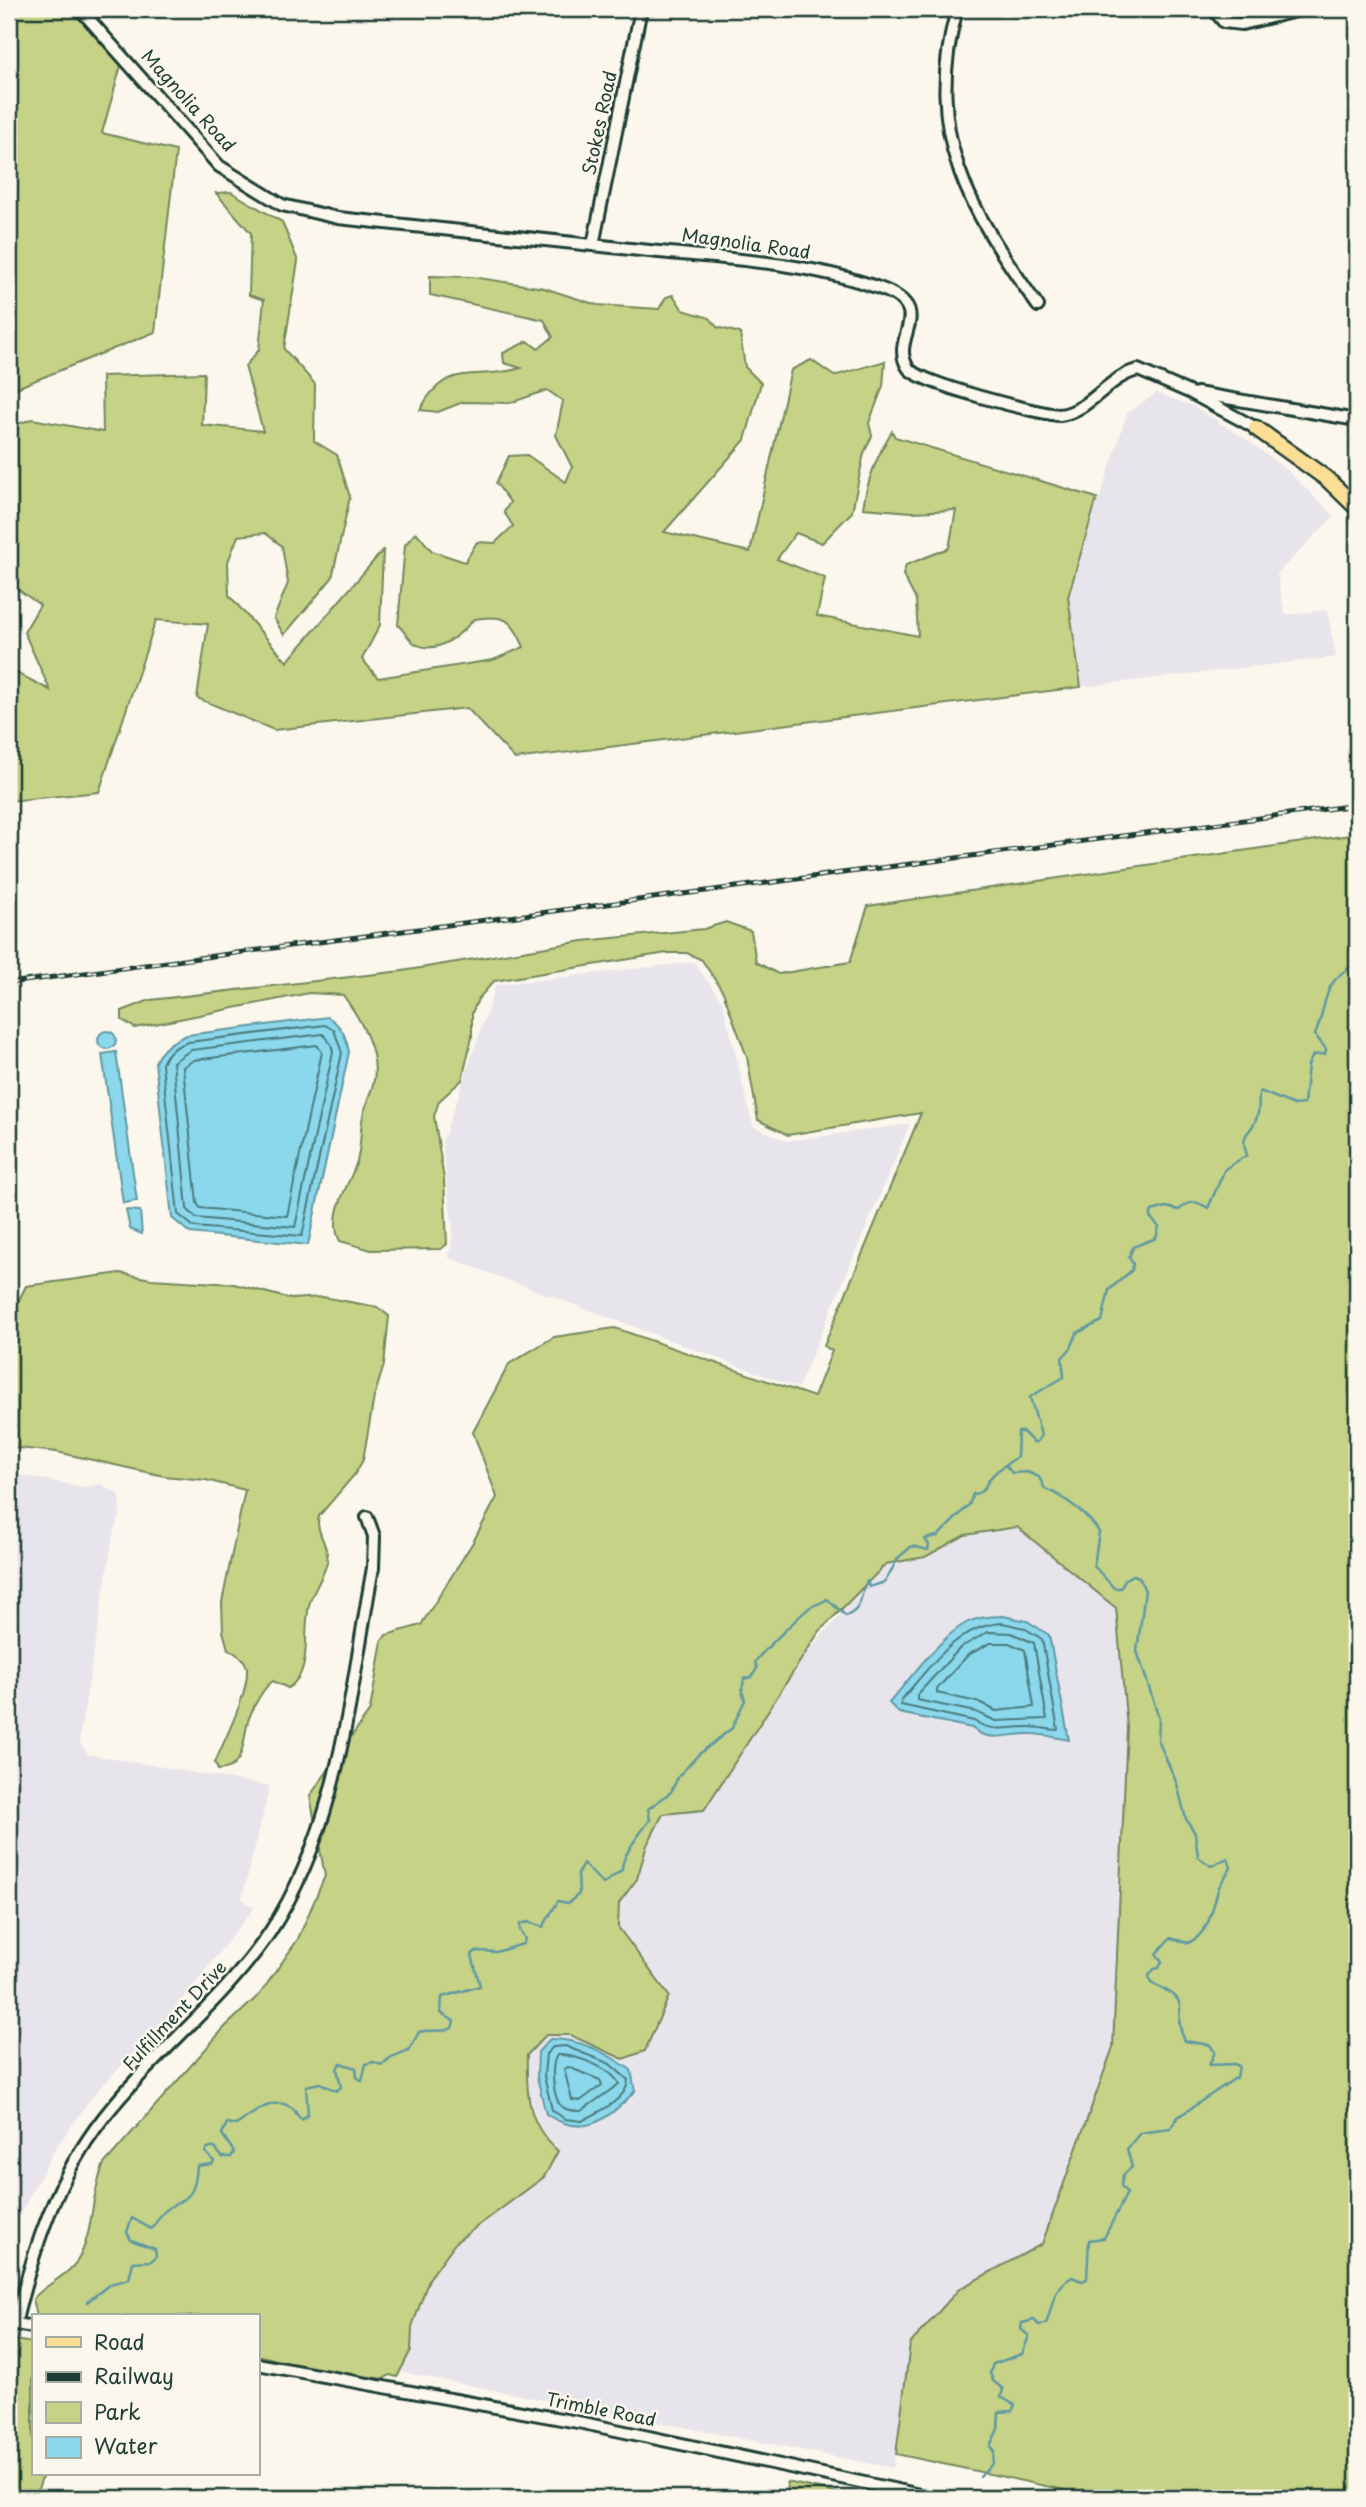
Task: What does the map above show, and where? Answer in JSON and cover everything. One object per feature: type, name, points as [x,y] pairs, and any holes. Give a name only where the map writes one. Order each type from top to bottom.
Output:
[{"type":"main road","name":"Magnolia Road","points":[[1255,428],[1327,480],[1357,508]]},
{"type":"street","name":"Magnolia Road","points":[[80,9],[219,166],[252,189],[282,205],[338,218],[776,265],[876,286],[906,303],[911,314],[904,358],[918,377],[1050,415],[1074,413],[1121,377],[1138,370],[1191,393],[1255,428]]},
{"type":"street","name":"Stokes Road","points":[[593,245],[641,9]]},
{"type":"street","points":[[957,9],[947,79],[947,111],[957,167],[977,215],[1038,306]]},
{"type":"street","points":[[1213,9],[1224,22],[1242,24],[1304,9]]},
{"type":"street","points":[[1191,393],[1357,420]]},
{"type":"street","name":"Fulfillment Drive","points":[[12,2324],[35,2246],[68,2170],[105,2116],[234,1980],[270,1931],[312,1849],[332,1785],[373,1568],[374,1536],[367,1517]]},
{"type":"street","points":[[12,2324],[32,2328]]},
{"type":"street","name":"Trimble Road","points":[[259,2364],[583,2423],[935,2498]]},
{"type":"shaded area","points":[[1157,393],[1195,407],[1247,440],[1287,470],[1334,516],[1277,574],[1285,615],[1327,610],[1336,657],[1081,687],[1068,597],[1097,498],[1100,498],[1127,413]]},
{"type":"shaded area","points":[[694,962],[723,1003],[753,1126],[787,1141],[910,1124],[798,1388],[449,1258],[453,1231],[442,1143],[496,985]]},
{"type":"shaded area","points":[[9,1473],[85,1487],[101,1484],[119,1495],[120,1515],[114,1530],[79,1741],[88,1754],[270,1786],[242,1899],[254,1908],[167,2019],[94,2094],[55,2149],[20,2214],[9,2255]]},
{"type":"shaded area","points":[[1017,1527],[1116,1608],[1127,1728],[1113,2047],[1042,2244],[978,2279],[905,2381],[893,2468],[396,2371],[429,2279],[456,2242],[544,2177],[558,2151],[546,2140],[531,2115],[526,2090],[527,2055],[545,2035],[570,2035],[623,2059],[669,1996],[618,1927],[619,1903],[663,1814],[704,1810],[805,1654],[886,1564],[926,1557],[965,1535]]},
{"type":"green space","points":[[9,9],[74,9],[122,62],[102,133],[176,151],[155,332],[9,391]]},
{"type":"green space","points":[[231,192],[282,222],[298,261],[284,349],[315,384],[314,441],[337,455],[350,497],[332,578],[284,635],[274,618],[288,583],[282,546],[265,533],[238,536],[228,562],[229,595],[287,662],[383,550],[380,625],[362,659],[378,678],[493,660],[524,647],[511,625],[500,618],[474,619],[455,637],[439,646],[431,647],[414,643],[398,625],[405,545],[416,532],[432,551],[465,562],[477,542],[495,543],[513,526],[504,512],[510,502],[496,483],[509,456],[527,455],[566,482],[572,467],[556,435],[563,401],[547,390],[510,403],[463,402],[438,412],[420,410],[430,394],[451,378],[521,368],[504,363],[503,353],[528,341],[538,349],[553,337],[544,320],[430,295],[430,276],[472,277],[544,288],[597,305],[659,309],[666,297],[673,295],[683,310],[710,318],[717,327],[740,333],[745,367],[761,383],[745,440],[664,532],[750,552],[791,370],[811,360],[834,376],[885,361],[883,386],[869,423],[872,436],[864,453],[852,512],[822,543],[796,533],[777,559],[825,578],[817,616],[918,636],[916,600],[903,575],[906,565],[949,548],[956,510],[912,512],[863,508],[874,468],[892,431],[895,437],[1097,498],[1068,597],[1081,687],[515,759],[467,708],[274,730],[197,698],[208,624],[156,620],[99,792],[9,801],[9,669],[50,690],[24,632],[40,605],[9,583],[9,427],[32,419],[103,432],[102,376],[204,373],[202,425],[263,431],[245,366],[259,350],[264,300],[249,295],[251,233],[216,193]]},
{"type":"green space","points":[[1357,834],[1357,2498],[1102,2498],[896,2454],[910,2344],[959,2289],[1042,2244],[1113,2047],[1127,1728],[1116,1608],[1017,1527],[965,1535],[925,1557],[886,1564],[819,1632],[704,1810],[663,1814],[647,1845],[637,1879],[619,1903],[618,1927],[669,1996],[645,2051],[623,2059],[570,2035],[546,2035],[527,2055],[530,2107],[540,2130],[558,2151],[544,2177],[456,2242],[429,2279],[412,2327],[411,2350],[397,2377],[390,2375],[383,2379],[318,2370],[259,2355],[259,2314],[37,2314],[33,2299],[71,2268],[81,2254],[104,2164],[225,2027],[260,1994],[298,1939],[325,1876],[310,1796],[370,1710],[382,1641],[386,1635],[421,1625],[473,1542],[497,1497],[473,1432],[509,1364],[554,1337],[615,1328],[814,1397],[832,1351],[824,1346],[921,1113],[788,1135],[758,1120],[747,1057],[723,992],[702,960],[687,953],[667,953],[494,981],[478,999],[472,1013],[472,1037],[462,1080],[439,1101],[434,1116],[444,1179],[447,1244],[441,1249],[371,1250],[340,1241],[336,1222],[340,1202],[358,1159],[363,1116],[375,1069],[371,1046],[343,995],[309,993],[135,1028],[122,1020],[122,1011],[150,1000],[402,971],[583,941],[704,929],[726,922],[751,931],[756,962],[778,974],[850,962],[868,906]]},
{"type":"green space","points":[[120,1273],[151,1279],[234,1284],[291,1299],[323,1297],[377,1307],[389,1316],[384,1365],[374,1397],[363,1460],[355,1474],[319,1516],[327,1562],[310,1602],[302,1671],[288,1688],[273,1681],[266,1688],[249,1718],[239,1759],[227,1769],[218,1770],[215,1763],[240,1702],[247,1668],[242,1659],[228,1649],[223,1631],[222,1602],[245,1490],[206,1480],[164,1476],[57,1452],[9,1447],[9,1319],[26,1286]]},
{"type":"green space","points":[[9,2339],[32,2343],[32,2476],[42,2476],[35,2498],[9,2498]]},
{"type":"green space","points":[[787,2482],[859,2498],[789,2498]]},
{"type":"water","points":[[328,1017],[343,1032],[349,1052],[308,1245],[190,1233],[172,1218],[155,1062],[161,1052],[187,1035]]},
{"type":"water","points":[[107,1031],[113,1034],[116,1040],[113,1046],[107,1049],[101,1046],[98,1040],[101,1034]]},
{"type":"water","points":[[116,1052],[137,1201],[123,1203],[102,1054]]},
{"type":"water","points":[[126,1210],[140,1211],[142,1234],[130,1229]]},
{"type":"water","points":[[1003,1616],[1027,1621],[1049,1635],[1069,1740],[1036,1734],[985,1736],[972,1728],[899,1713],[889,1703],[935,1649],[956,1630],[975,1619]]},
{"type":"water","points":[[550,2039],[583,2044],[613,2058],[631,2070],[635,2091],[604,2118],[583,2126],[559,2121],[546,2114],[537,2077],[538,2052]]},
{"type":"waterway","points":[[87,2302],[110,2284],[129,2279],[133,2262],[151,2261],[156,2257],[155,2249],[131,2240],[127,2232],[132,2218],[151,2229],[168,2208],[189,2195],[193,2189],[197,2166],[212,2164],[214,2161],[205,2152],[207,2148],[215,2148],[222,2157],[231,2157],[234,2152],[222,2134],[227,2123],[236,2125],[262,2108],[277,2103],[292,2108],[302,2120],[308,2114],[306,2086],[320,2083],[336,2091],[341,2087],[337,2069],[340,2063],[356,2068],[357,2077],[362,2081],[366,2064],[373,2062],[382,2065],[391,2057],[409,2050],[419,2032],[452,2028],[454,2021],[441,2013],[442,1997],[480,1986],[472,1955],[476,1951],[496,1952],[523,1944],[525,1939],[520,1924],[528,1922],[543,1927],[558,1901],[568,1903],[579,1894],[578,1874],[583,1863],[603,1884],[622,1870],[628,1851],[650,1820],[648,1809],[671,1792],[678,1777],[698,1755],[732,1728],[745,1700],[742,1691],[744,1679],[752,1677],[757,1668],[755,1662],[773,1643],[808,1609],[827,1599],[846,1616],[856,1610],[867,1581],[869,1587],[885,1582],[898,1558],[912,1546],[928,1550],[929,1545],[925,1539],[938,1536],[969,1505],[973,1494],[981,1491],[995,1472],[1017,1457],[1018,1432],[1023,1432],[1033,1442],[1037,1442],[1041,1435],[1030,1397],[1064,1377],[1062,1358],[1071,1348],[1077,1333],[1102,1321],[1109,1290],[1132,1270],[1133,1264],[1129,1257],[1133,1247],[1156,1238],[1159,1227],[1150,1217],[1152,1211],[1166,1207],[1179,1210],[1193,1203],[1208,1208],[1225,1169],[1247,1155],[1245,1136],[1256,1120],[1260,1091],[1294,1105],[1304,1104],[1308,1065],[1313,1055],[1325,1054],[1326,1049],[1315,1035],[1327,993],[1337,978],[1357,963]]},
{"type":"waterway","points":[[980,2477],[992,2464],[994,2452],[990,2446],[998,2429],[999,2412],[1012,2411],[1015,2405],[1001,2397],[1003,2389],[993,2381],[990,2373],[993,2364],[1022,2354],[1029,2336],[1021,2329],[1022,2323],[1034,2320],[1039,2325],[1046,2324],[1054,2298],[1065,2282],[1072,2277],[1082,2281],[1087,2279],[1089,2240],[1104,2238],[1127,2193],[1121,2186],[1123,2175],[1132,2167],[1127,2149],[1140,2133],[1170,2129],[1178,2117],[1237,2077],[1239,2066],[1209,2065],[1215,2052],[1210,2045],[1185,2041],[1179,2021],[1179,2002],[1175,1996],[1151,1983],[1149,1976],[1154,1969],[1159,1968],[1162,1961],[1156,1954],[1170,1938],[1188,1943],[1202,1933],[1210,1919],[1219,1887],[1231,1868],[1228,1858],[1211,1866],[1198,1857],[1195,1833],[1186,1819],[1177,1784],[1158,1740],[1159,1718],[1137,1651],[1145,1591],[1139,1577],[1133,1575],[1125,1579],[1121,1588],[1114,1588],[1094,1566],[1099,1532],[1089,1519],[1067,1501],[1045,1489],[1039,1477],[1027,1472],[1012,1473],[1006,1466]]},
{"type":"railway","points":[[9,983],[1357,805]]}]
